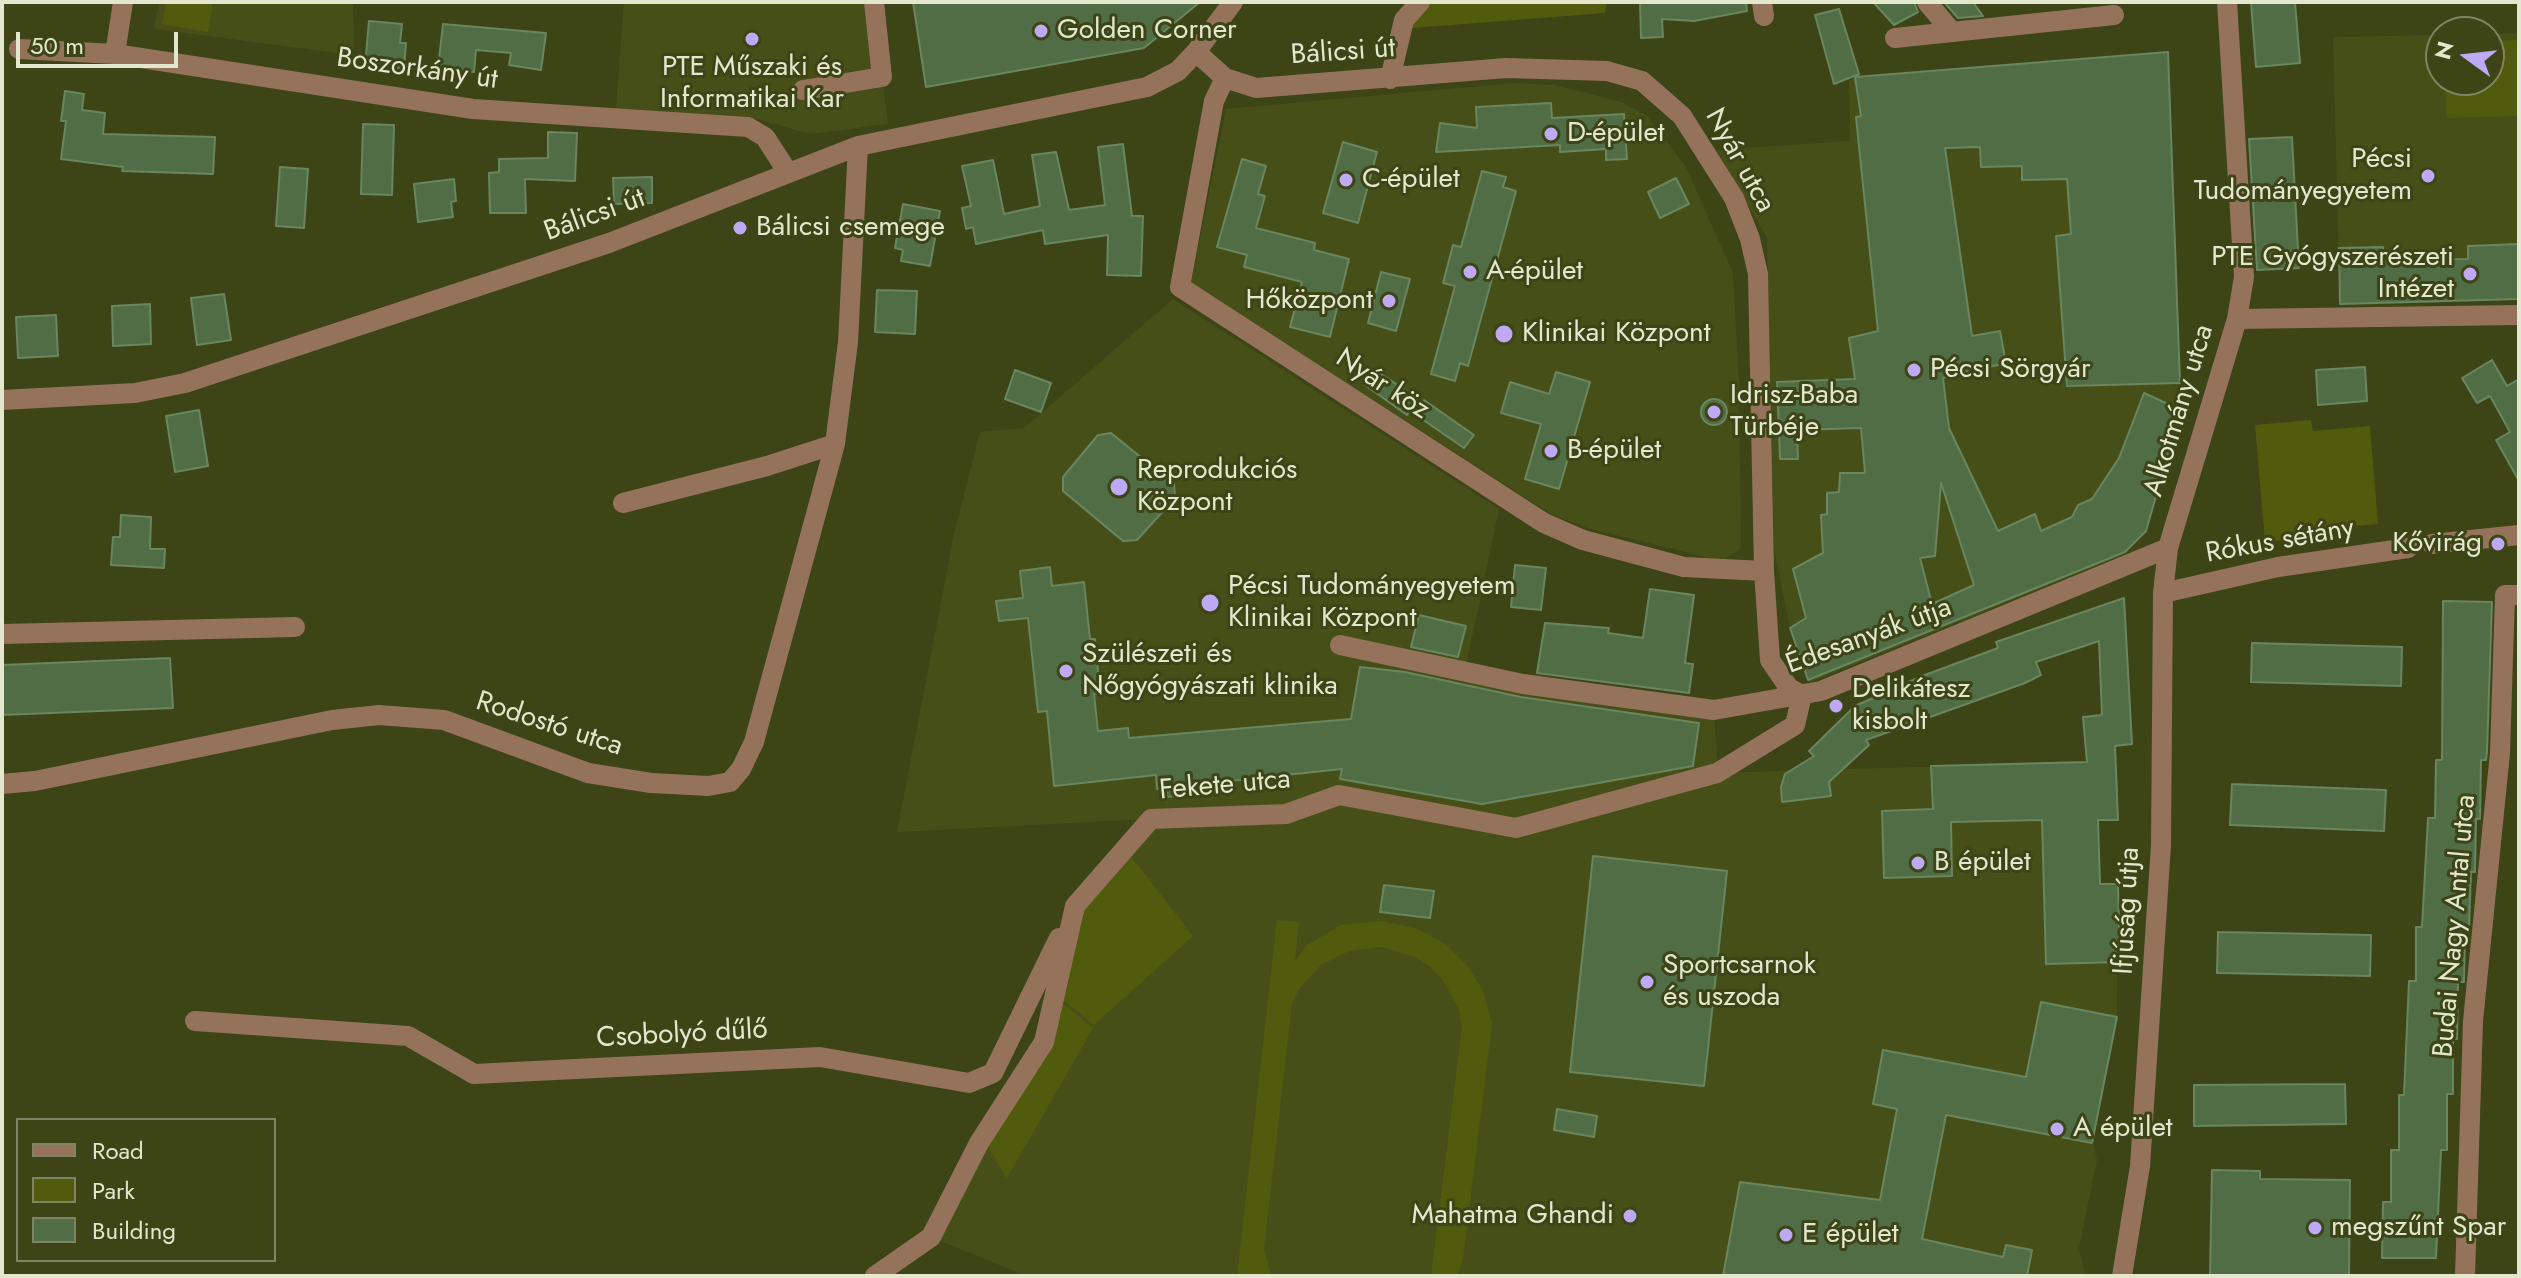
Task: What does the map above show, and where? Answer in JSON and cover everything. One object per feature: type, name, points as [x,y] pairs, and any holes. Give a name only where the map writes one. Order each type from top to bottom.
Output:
[{"type":"street","points":[[115,54],[123,2]]},
{"type":"street","points":[[803,90],[882,77],[874,2]]},
{"type":"street","name":"Bálicsi út","points":[[2,400],[135,393],[185,383],[609,243],[787,171],[858,146],[1147,87],[1178,71],[1233,2]]},
{"type":"street","points":[[1390,79],[1400,28],[1420,2]]},
{"type":"street","points":[[1927,2],[1952,32]]},
{"type":"street","name":"Alkotmány utca","points":[[2168,548],[2237,319],[2244,277],[2245,243],[2227,2]]},
{"type":"street","points":[[1895,38],[2114,15]]},
{"type":"street","name":"Boszorkány út","points":[[19,49],[115,54],[473,109],[748,127],[765,137],[787,171]]},
{"type":"street","name":"Bálicsi út","points":[[1196,52],[1225,78],[1256,88],[1506,68]]},
{"type":"street","name":"Nyár utca","points":[[1506,68],[1607,71],[1642,81],[1682,116],[1734,198],[1750,239],[1758,274],[1764,571],[1770,660],[1789,688],[1802,695]]},
{"type":"street","name":"Nyár köz","points":[[1225,78],[1214,101],[1180,287],[1544,523],[1583,540],[1684,567],[1764,571]]},
{"type":"street","name":"Rodostó utca","points":[[2,784],[35,781],[332,720],[379,715],[444,720],[588,773],[651,783],[708,786],[730,782],[741,769],[754,742],[835,444],[848,342],[858,146]]},
{"type":"street","points":[[2237,319],[2519,315]]},
{"type":"street","points":[[623,503],[767,466],[835,444]]},
{"type":"street","points":[[2432,544],[2519,535]]},
{"type":"street","name":"Ifjúság útja","points":[[2122,1276],[2140,1166],[2161,845],[2163,593],[2168,548]]},
{"type":"street","name":"Édesanyák útja","points":[[1340,645],[1523,684],[1714,710],[1802,695],[2168,548]]},
{"type":"street","name":"Rókus sétány","points":[[2163,593],[2278,567],[2408,548]]},
{"type":"street","name":"Budai Nagy Antal utca","points":[[2465,1276],[2473,1021],[2500,753],[2505,595],[2519,595]]},
{"type":"street","points":[[2,634],[295,627]]},
{"type":"street","name":"Fekete utca","points":[[875,1276],[931,1237],[979,1143],[1044,1042],[1075,906],[1151,819],[1286,814],[1339,795],[1516,828],[1717,773],[1795,725],[1802,695]]},
{"type":"street","name":"Csobolyó dűlő","points":[[195,1021],[408,1036],[474,1074],[820,1057],[969,1083],[993,1073],[1075,906]]},
{"type":"shaded area","points":[[159,2],[353,2],[354,55],[154,29]]},
{"type":"shaded area","name":"PTE Műszaki és Informatikai Kar","points":[[624,2],[883,2],[882,77],[888,124],[810,134],[757,119],[616,109]]},
{"type":"shaded area","name":"Pécsi Tudományegyetem","points":[[2505,33],[2519,33],[2519,299],[2340,304],[2333,37],[2425,35],[2425,96],[2505,96]]},
{"type":"shaded area","name":"Pécsi Sörgyár","points":[[2168,52],[2181,410],[2146,531],[2122,555],[1809,683],[1790,628],[1774,549],[1767,238],[1717,150],[1850,141],[1849,81],[1855,77]]},
{"type":"shaded area","name":"Klinikai Központ","points":[[1514,83],[1554,85],[1591,94],[1621,102],[1647,116],[1686,167],[1733,273],[1739,384],[1741,548],[1722,561],[1587,528],[1551,514],[1191,283],[1226,109]]},
{"type":"shaded area","points":[[1173,299],[1499,509],[1465,671],[1714,710],[1718,773],[2116,761],[2118,820],[2098,821],[2100,884],[2118,884],[2117,1017],[2093,1143],[2097,1160],[2079,1248],[2085,1276],[1026,1276],[931,1237],[1044,1042],[1075,906],[1150,819],[897,832],[954,534],[980,432],[1024,428]]},
{"type":"green space","points":[[166,2],[213,2],[208,32],[162,24]]},
{"type":"green space","points":[[1403,2],[1607,2],[1605,13],[1412,28]]},
{"type":"green space","points":[[2505,40],[2519,40],[2519,116],[2447,118],[2446,96],[2505,96]]},
{"type":"green space","points":[[2311,420],[2313,431],[2370,426],[2378,524],[2320,529],[2321,537],[2265,542],[2255,425]]},
{"type":"green space","points":[[1130,855],[1193,936],[1094,1025],[1061,998],[1083,906]]},
{"type":"green space","points":[[1277,920],[1299,922],[1295,961],[1307,945],[1341,925],[1382,921],[1418,929],[1445,944],[1469,968],[1483,991],[1492,1023],[1463,1259],[1457,1276],[1431,1276],[1462,1027],[1459,1009],[1442,979],[1430,967],[1415,957],[1382,947],[1349,951],[1321,965],[1299,989],[1292,1003],[1264,1248],[1271,1276],[1237,1276]]},
{"type":"green space","points":[[1060,1001],[1093,1028],[1007,1178],[986,1144]]},
{"type":"building","name":"Golden Corner","points":[[913,2],[1200,2],[1144,48],[926,87]]},
{"type":"building","points":[[1640,2],[1746,2],[1747,11],[1694,21],[1662,19],[1663,37],[1641,38]]},
{"type":"building","points":[[1873,2],[1914,2],[1918,12],[1894,25]]},
{"type":"building","points":[[1944,2],[1973,2],[1983,16],[1958,18]]},
{"type":"building","points":[[2251,2],[2295,2],[2300,63],[2256,67]]},
{"type":"building","points":[[1839,9],[1859,74],[1834,84],[1815,15]]},
{"type":"building","points":[[369,21],[402,24],[400,43],[406,43],[404,69],[365,66]]},
{"type":"building","points":[[443,24],[546,33],[541,70],[509,65],[511,53],[476,50],[474,72],[438,68]]},
{"type":"building","name":"Pécsi Sörgyár","points":[[2168,52],[2180,383],[2067,386],[2056,236],[2071,234],[2067,179],[2022,180],[2022,166],[1981,167],[1980,147],[1945,148],[1972,336],[2000,331],[2006,363],[1943,378],[1949,428],[1998,531],[2035,514],[2041,531],[2072,517],[2078,505],[2092,499],[2119,458],[2144,393],[2181,410],[2146,531],[2125,552],[1808,680],[1790,628],[1806,618],[1793,569],[1823,553],[1821,515],[1827,514],[1827,493],[1839,492],[1840,473],[1865,473],[1861,428],[1797,430],[1798,459],[1780,459],[1777,382],[1855,379],[1849,338],[1878,331],[1856,117],[1861,116],[1855,77]],"holes":[[[1941,483],[1974,585],[1932,604],[1920,558],[1935,556]]]},
{"type":"building","points":[[65,91],[84,94],[82,110],[105,113],[103,134],[215,137],[213,174],[122,171],[123,167],[61,159],[66,121],[61,121]]},
{"type":"building","name":"D-épület","points":[[1551,103],[1552,118],[1624,114],[1627,159],[1606,160],[1606,149],[1560,152],[1560,145],[1436,152],[1440,123],[1477,128],[1476,107]]},
{"type":"building","points":[[363,124],[394,125],[392,195],[361,194]]},
{"type":"building","points":[[548,132],[577,133],[575,181],[525,179],[526,213],[490,213],[489,173],[499,172],[499,159],[548,158]]},
{"type":"building","points":[[2292,137],[2299,268],[2257,270],[2249,139]]},
{"type":"building","name":"C-épület","points":[[1343,142],[1377,152],[1358,223],[1323,213]]},
{"type":"building","points":[[1123,144],[1132,216],[1143,216],[1141,276],[1107,275],[1108,235],[1045,244],[1043,230],[976,244],[973,227],[966,229],[962,208],[971,206],[962,166],[993,160],[1004,214],[1040,206],[1032,155],[1056,152],[1069,210],[1105,205],[1098,147]]},
{"type":"building","points":[[1242,159],[1266,166],[1258,194],[1265,196],[1256,228],[1315,243],[1314,250],[1349,259],[1330,337],[1290,327],[1302,282],[1244,267],[1247,255],[1217,247]]},
{"type":"building","points":[[280,167],[308,169],[304,228],[276,226]]},
{"type":"building","name":"A-épület","points":[[1482,171],[1506,177],[1503,187],[1516,191],[1468,366],[1460,363],[1455,381],[1431,374],[1455,286],[1443,283],[1453,245],[1461,247]]},
{"type":"building","points":[[652,177],[652,203],[614,204],[613,178]]},
{"type":"building","points":[[1676,178],[1689,204],[1660,218],[1648,192]]},
{"type":"building","points":[[454,179],[456,201],[451,202],[453,217],[418,222],[414,184]]},
{"type":"building","points":[[903,204],[940,211],[930,266],[901,261],[903,250],[895,248]]},
{"type":"building","points":[[2519,244],[2519,299],[2340,304],[2339,248],[2383,247],[2384,261],[2468,259],[2468,246]]},
{"type":"building","name":"Hőközpont","points":[[1381,272],[1410,279],[1396,331],[1368,323]]},
{"type":"building","points":[[877,290],[917,291],[915,334],[875,332]]},
{"type":"building","points":[[224,294],[231,340],[197,345],[191,298]]},
{"type":"building","points":[[150,304],[151,344],[113,346],[112,306]]},
{"type":"building","points":[[56,315],[58,356],[18,358],[16,317]]},
{"type":"building","points":[[2492,360],[2507,386],[2519,379],[2519,481],[2496,440],[2510,432],[2490,396],[2477,403],[2462,378]]},
{"type":"building","points":[[2365,367],[2367,401],[2318,405],[2316,370]]},
{"type":"building","points":[[1015,370],[1051,383],[1041,412],[1005,399]]},
{"type":"building","points":[[1375,370],[1419,399],[1407,415],[1365,385]]},
{"type":"building","name":"B-épület","points":[[1556,372],[1590,382],[1559,489],[1525,479],[1541,424],[1501,413],[1510,382],[1549,394]]},
{"type":"building","name":"Idrisz-Baba Türbéje","points":[[1714,399],[1723,403],[1727,412],[1723,421],[1714,425],[1705,421],[1701,412],[1705,403]]},
{"type":"building","points":[[1424,400],[1474,435],[1464,448],[1419,417]]},
{"type":"building","points":[[199,410],[208,466],[175,472],[166,416]]},
{"type":"building","name":"Reprodukciós Központ","points":[[1111,433],[1174,484],[1175,498],[1137,540],[1123,541],[1063,491],[1063,477],[1098,435]]},
{"type":"building","points":[[121,515],[151,517],[150,549],[165,549],[164,568],[111,565],[113,537],[120,537]]},
{"type":"building","points":[[1515,565],[1546,568],[1541,610],[1511,607]]},
{"type":"building","points":[[1050,567],[1052,586],[1084,582],[1090,639],[1095,639],[1100,693],[1094,694],[1098,731],[1128,728],[1129,738],[1351,719],[1360,667],[1405,672],[1521,697],[1699,723],[1693,766],[1482,804],[1340,779],[1342,769],[1183,786],[1183,795],[1167,797],[1167,788],[1157,789],[1156,775],[1054,786],[1047,711],[1038,712],[1028,618],[999,621],[996,601],[1023,598],[1020,571]]},
{"type":"building","points":[[1650,589],[1694,595],[1685,663],[1693,664],[1689,693],[1537,673],[1545,623],[1609,628],[1608,633],[1643,638]]},
{"type":"building","points":[[2124,598],[2132,744],[2115,746],[2118,820],[2098,820],[2100,884],[2118,884],[2120,962],[2046,964],[2042,820],[1951,822],[1952,876],[1884,878],[1882,811],[1933,809],[1931,766],[2087,762],[2083,717],[2102,715],[2099,641],[2036,662],[2041,675],[2025,683],[1866,740],[1869,745],[1829,782],[1831,796],[1782,802],[1781,787],[1785,774],[1814,756],[1809,751],[1855,706],[1922,676],[1998,648],[1996,642]]},
{"type":"building","points":[[2443,601],[2492,602],[2487,752],[2486,760],[2481,760],[2480,819],[2476,819],[2469,928],[2465,928],[2464,982],[2458,982],[2457,1039],[2453,1039],[2453,1094],[2447,1094],[2447,1150],[2441,1150],[2436,1258],[2382,1258],[2383,1202],[2391,1202],[2391,1150],[2399,1150],[2399,1095],[2404,1095],[2409,981],[2416,981],[2416,927],[2422,927],[2428,818],[2435,818],[2436,760],[2442,760]]},
{"type":"building","points":[[1419,615],[1466,626],[1458,657],[1411,647]]},
{"type":"building","points":[[2252,643],[2402,647],[2401,686],[2251,682]]},
{"type":"building","points":[[170,658],[173,708],[2,715],[2,665]]},
{"type":"building","points":[[2232,784],[2386,790],[2384,831],[2230,825]]},
{"type":"building","name":"Sportcsarnok és uszoda","points":[[1593,856],[1727,871],[1704,1086],[1570,1072]]},
{"type":"building","points":[[1384,885],[1434,891],[1430,918],[1380,912]]},
{"type":"building","points":[[2218,932],[2371,935],[2370,976],[2217,973]]},
{"type":"building","name":"A épület","points":[[2041,1002],[2117,1017],[2092,1143],[1946,1115],[1922,1239],[2003,1257],[2006,1245],[2032,1250],[2027,1276],[1723,1276],[1740,1182],[1880,1200],[1897,1109],[1873,1104],[1883,1050],[2026,1077]]},
{"type":"building","points":[[2345,1084],[2346,1124],[2194,1126],[2194,1085]]},
{"type":"building","points":[[1557,1109],[1597,1116],[1594,1137],[1554,1130]]},
{"type":"building","points":[[2212,1170],[2260,1171],[2260,1179],[2350,1180],[2349,1276],[2210,1276]]},
{"type":"place","name":"Golden Corner","points":[[1041,31]]},
{"type":"place","name":"PTE Műszaki és Informatikai Kar","points":[[752,39]]},
{"type":"place","name":"D-épület","points":[[1551,134]]},
{"type":"place","name":"Pécsi Tudományegyetem","points":[[2428,176]]},
{"type":"place","name":"C-épület","points":[[1346,180]]},
{"type":"place","name":"Bálicsi csemege","points":[[740,228]]},
{"type":"place","name":"A-épület","points":[[1470,272]]},
{"type":"place","name":"PTE Gyógyszerészeti Intézet","points":[[2470,274]]},
{"type":"place","name":"Hőközpont","points":[[1389,301]]},
{"type":"place","name":"Klinikai Központ","points":[[1504,334]]},
{"type":"place","name":"Pécsi Sörgyár","points":[[1914,370]]},
{"type":"place","name":"Idrisz-Baba Türbéje","points":[[1714,412]]},
{"type":"place","name":"B-épület","points":[[1551,451]]},
{"type":"place","name":"Reprodukciós Központ","points":[[1119,487]]},
{"type":"place","name":"Kővirág","points":[[2498,544]]},
{"type":"place","name":"Pécsi Tudományegyetem Klinikai Központ","points":[[1210,603]]},
{"type":"place","name":"Szülészeti és Nőgyógyászati klinika","points":[[1066,671]]},
{"type":"place","name":"Delikátesz kisbolt","points":[[1836,706]]},
{"type":"place","name":"B épület","points":[[1918,863]]},
{"type":"place","name":"Sportcsarnok és uszoda","points":[[1647,982]]},
{"type":"place","name":"A épület","points":[[2057,1129]]},
{"type":"place","name":"Mahatma Ghandi","points":[[1630,1216]]},
{"type":"place","name":"megszűnt Spar","points":[[2315,1228]]},
{"type":"place","name":"E épület","points":[[1786,1235]]}]
